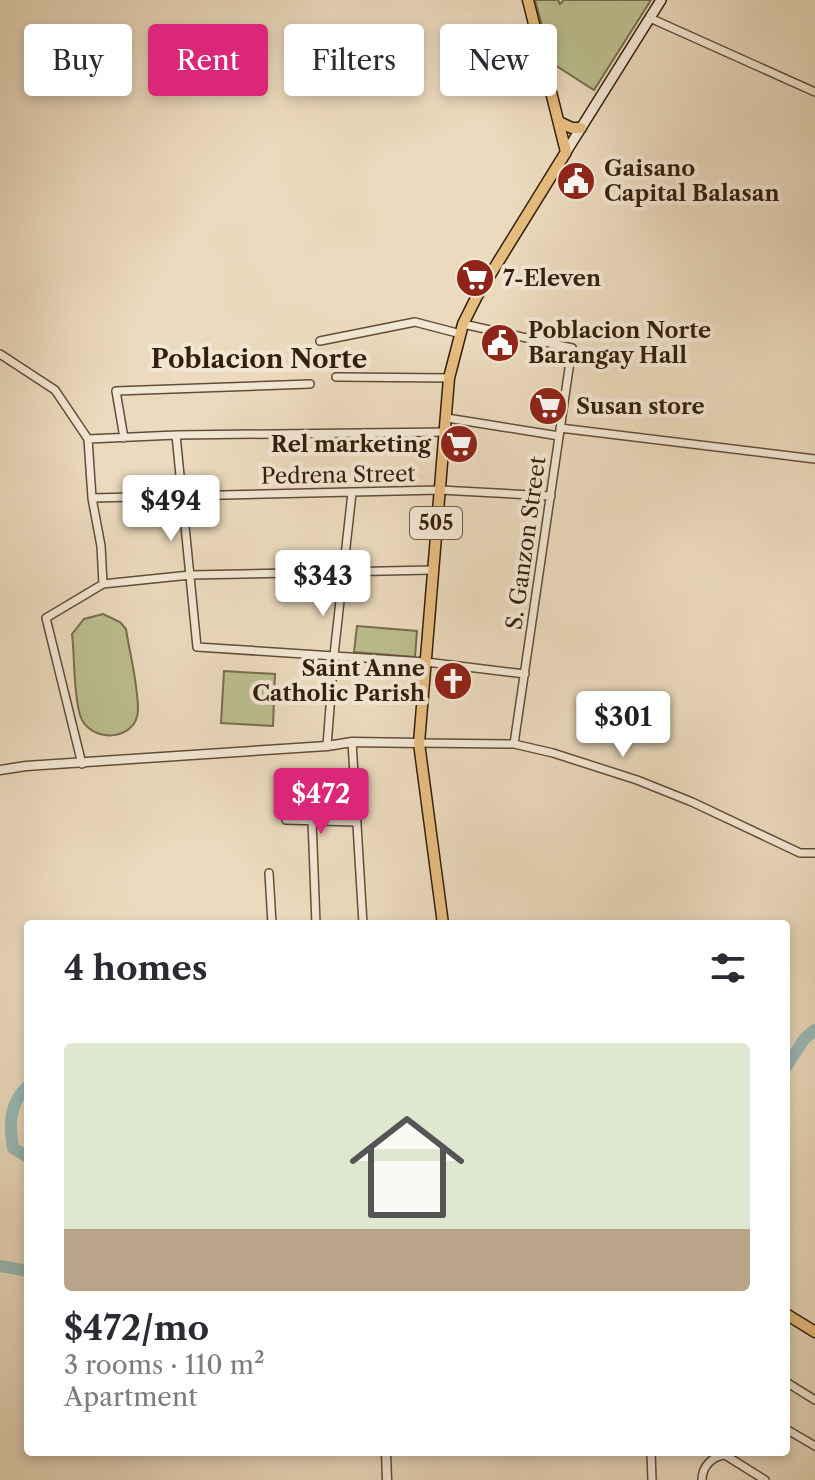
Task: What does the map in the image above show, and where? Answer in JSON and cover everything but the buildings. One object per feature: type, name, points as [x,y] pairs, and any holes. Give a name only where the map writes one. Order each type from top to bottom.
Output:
[{"type":"main road","points":[[528,0],[566,152]]},
{"type":"main road","points":[[566,152],[661,0]]},
{"type":"main road","points":[[559,122],[581,128]]},
{"type":"main road","name":"505","points":[[442,920],[419,743],[449,378],[462,329],[477,296],[566,152]]},
{"type":"main road","points":[[790,1316],[815,1332]]},
{"type":"street","points":[[650,18],[815,92]]},
{"type":"street","points":[[320,341],[415,322],[462,329]]},
{"type":"street","name":"S. Ganzon Street","points":[[462,329],[572,348],[514,744]]},
{"type":"street","points":[[0,354],[55,390],[88,439],[103,584]]},
{"type":"street","points":[[336,377],[449,378]]},
{"type":"street","points":[[124,438],[116,391],[310,384]]},
{"type":"street","points":[[447,418],[815,459]]},
{"type":"street","points":[[88,439],[446,432]]},
{"type":"street","points":[[176,435],[197,647],[426,662],[525,674]]},
{"type":"street","name":"Pedrena Street","points":[[92,498],[440,490],[551,496]]},
{"type":"street","points":[[327,746],[352,493]]},
{"type":"street","points":[[82,764],[46,618],[103,584],[190,575],[432,570]]},
{"type":"street","points":[[0,770],[352,742],[514,744],[637,780],[692,802],[787,848],[800,853],[815,853]]},
{"type":"street","points":[[352,742],[363,920]]},
{"type":"street","points":[[286,820],[357,822]]},
{"type":"street","points":[[312,820],[316,920]]},
{"type":"street","points":[[269,873],[272,920]]},
{"type":"street","points":[[790,1384],[815,1400]]},
{"type":"street","points":[[790,1431],[815,1446]]},
{"type":"street","points":[[386,1456],[387,1480]]},
{"type":"street","points":[[651,1456],[652,1480]]},
{"type":"street","points":[[702,1480],[702,1472],[710,1460],[722,1456]]},
{"type":"street","points":[[727,1456],[765,1480]]},
{"type":"green space","points":[[535,0],[558,0],[560,4],[564,0],[651,0],[594,90],[557,66],[557,24],[541,24]]},
{"type":"green space","points":[[103,614],[120,622],[126,629],[138,700],[136,721],[122,733],[112,735],[102,735],[85,724],[80,715],[75,685],[72,634],[84,619]]},
{"type":"green space","points":[[357,626],[417,631],[415,657],[354,652]]},
{"type":"green space","points":[[224,671],[275,674],[273,726],[221,723]]},
{"type":"waterway","points":[[790,1061],[805,1038],[815,1030]]},
{"type":"waterway","points":[[24,1091],[17,1099],[11,1122],[13,1148],[24,1155]]},
{"type":"waterway","points":[[0,1266],[24,1270]]},
{"type":"place","name":"Gaisano Capital Balasan","points":[[576,181]]},
{"type":"place","name":"7-Eleven","points":[[475,278]]},
{"type":"place","name":"Poblacion Norte Barangay Hall","points":[[500,343]]},
{"type":"place","name":"Susan store","points":[[548,406]]},
{"type":"place","name":"Rel marketing","points":[[459,444]]},
{"type":"place","name":"Saint Anne Catholic Parish","points":[[453,681]]},
{"type":"district","name":"Poblacion Norte","points":[[259,359]]}]
